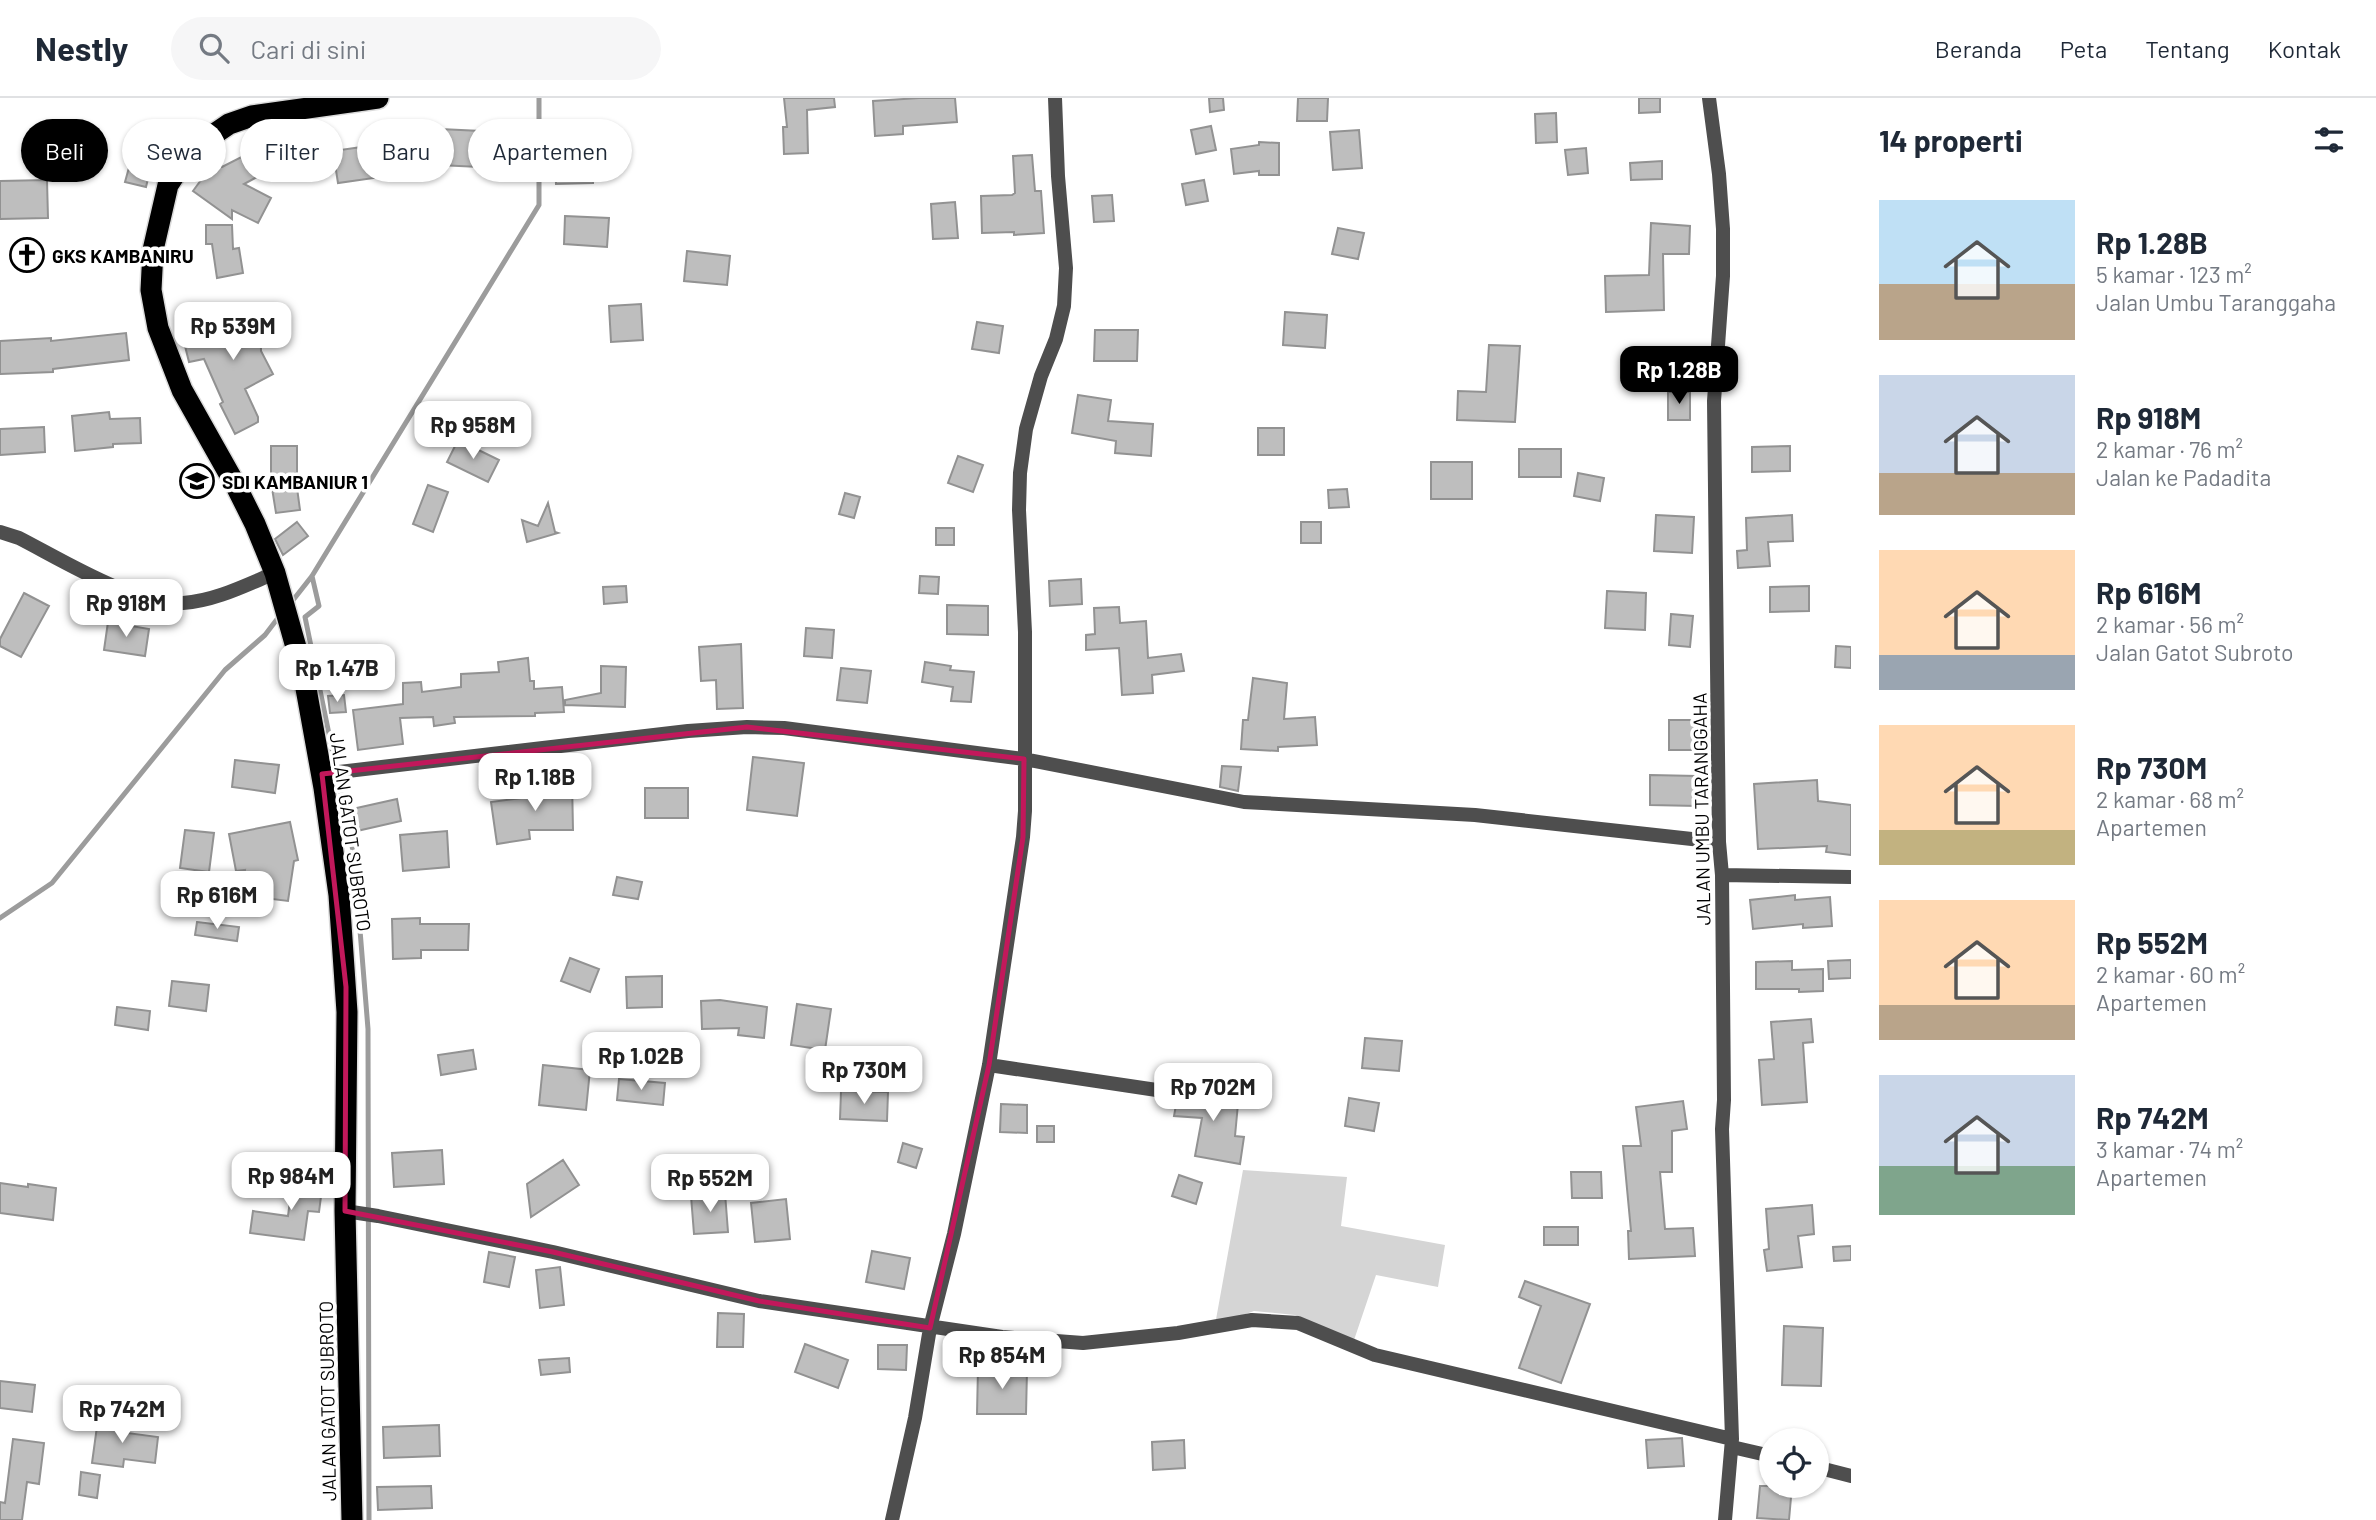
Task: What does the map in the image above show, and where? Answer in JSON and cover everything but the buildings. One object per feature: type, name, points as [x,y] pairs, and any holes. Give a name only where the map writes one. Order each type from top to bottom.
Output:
[{"type":"highway","name":"JALAN GATOT SUBROTO","points":[[352,1520],[353,1212],[346,988],[334,851],[332,772],[311,708],[277,580],[255,524],[236,486],[182,390],[158,328],[151,290],[153,250],[168,185],[181,165],[201,143],[229,124],[252,116],[377,98]]},
{"type":"street","points":[[892,1520],[915,1418],[930,1328],[954,1234],[989,1065],[1023,837],[1025,632],[1019,510],[1020,473],[1026,429],[1064,306],[1066,268],[1055,98]]},
{"type":"street","name":"JALAN UMBU TARANGGAHA","points":[[1709,98],[1723,229],[1723,276],[1714,401],[1719,842],[1722,875],[1722,1129],[1732,1443],[1725,1520]]},
{"type":"street","points":[[0,532],[19,538],[143,599],[182,603],[220,596],[277,580]]},
{"type":"street","points":[[332,772],[688,731],[747,727],[784,728],[1024,759],[1244,802],[1475,816],[1719,842]]},
{"type":"street","points":[[1722,875],[1851,877]]},
{"type":"street","points":[[989,1065],[1170,1092]]},
{"type":"street","points":[[353,1212],[553,1252],[759,1301],[1002,1337],[1083,1343],[1178,1333],[1252,1320],[1298,1323],[1375,1355],[1732,1443],[1759,1452]]},
{"type":"street","points":[[1829,1470],[1851,1476]]},
{"type":"highlighted area","points":[[747,727],[1024,759],[1023,837],[989,1065],[930,1328],[759,1301],[553,1252],[345,1211],[346,987],[322,774]]},
{"type":"shaded area","points":[[1243,1170],[1347,1177],[1341,1226],[1445,1245],[1438,1287],[1376,1275],[1353,1343],[1295,1315],[1254,1311],[1215,1325]]},
{"type":"waterway","points":[[290,604],[312,576],[539,205],[539,98]]},
{"type":"waterway","points":[[312,576],[319,606],[305,617],[354,856],[368,1029],[369,1520]]},
{"type":"waterway","points":[[0,918],[52,883],[225,670],[265,635],[281,614]]},
{"type":"place","name":"GKS KAMBANIRU","points":[[27,255]]},
{"type":"place","name":"SDI KAMBANIUR 1","points":[[197,481]]}]
